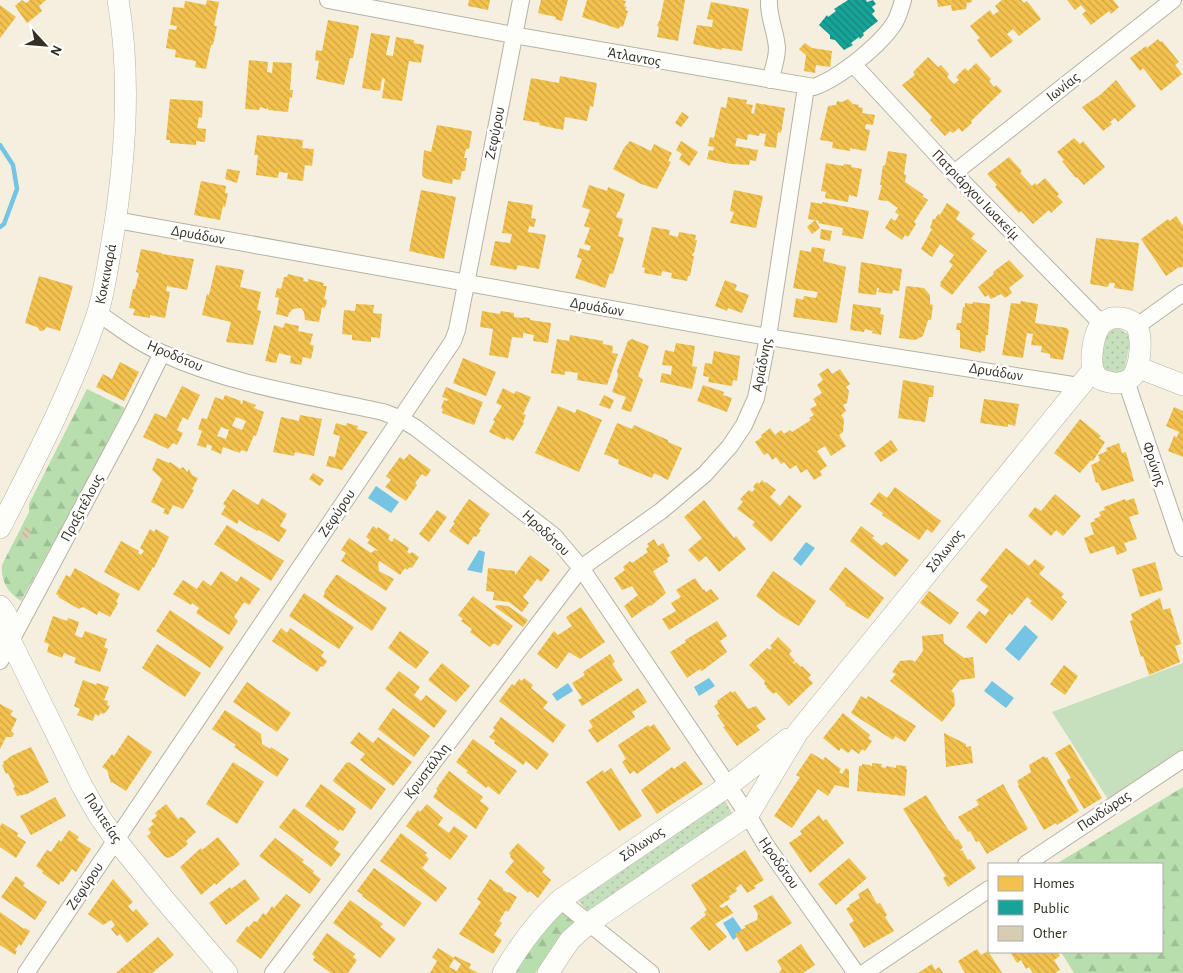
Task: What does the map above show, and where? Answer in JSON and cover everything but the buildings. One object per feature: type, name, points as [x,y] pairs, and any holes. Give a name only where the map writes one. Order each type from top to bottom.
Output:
[{"type":"street","name":"Κοκκιναρά","points":[[0,528],[58,414],[79,365],[98,312],[116,220],[125,119],[123,32],[118,0]]},
{"type":"street","name":"Άτλαντος","points":[[328,0],[806,87],[814,87],[826,83],[853,64],[886,34],[896,21],[903,0]]},
{"type":"street","name":"Ζεφύρου","points":[[26,973],[453,341],[457,330],[520,0]]},
{"type":"street","points":[[769,0],[768,7],[777,48],[770,80]]},
{"type":"street","name":"Ιωνίας","points":[[954,173],[1173,0]]},
{"type":"street","name":"Πατριάρχου Ιωακείμ","points":[[853,64],[954,173],[1102,324]]},
{"type":"street","name":"Αριάδνης","points":[[581,568],[661,511],[705,474],[730,446],[744,425],[756,398],[768,337],[806,87]]},
{"type":"street","name":"Δρυάδων","points":[[116,220],[768,337],[1079,386]]},
{"type":"street","points":[[1137,326],[1183,294]]},
{"type":"street","name":"Ηροδότου","points":[[98,312],[129,334],[162,353],[219,374],[383,412],[401,419],[416,428],[554,536],[581,568],[748,815],[765,844],[856,973]]},
{"type":"street","points":[[1131,374],[1140,337],[1137,326],[1131,320],[1112,318],[1098,329],[1092,355],[1094,374],[1104,381],[1115,383],[1131,374],[1183,385]]},
{"type":"street","name":"Πραξιτέλους","points":[[0,661],[6,642],[130,418],[162,353]]},
{"type":"street","name":"Σόλωνος","points":[[548,973],[570,940],[589,923],[748,815],[798,732],[1093,370]]},
{"type":"street","name":"Φρύνης","points":[[1131,374],[1183,548]]},
{"type":"street","name":"Κρυστάλλη","points":[[273,973],[581,568]]},
{"type":"street","name":"Πολιτείας","points":[[0,606],[10,623],[6,642],[99,816],[163,898],[227,973]]},
{"type":"street","name":"Σόλωνος","points":[[503,973],[513,956],[544,915],[560,900],[728,786],[798,732]]},
{"type":"street","name":"Πανδώρας","points":[[1027,863],[1183,759]]},
{"type":"street","points":[[864,973],[988,890]]},
{"type":"street","points":[[560,900],[651,973]]},
{"type":"green space","points":[[1118,328],[1128,334],[1130,342],[1125,368],[1122,372],[1112,375],[1103,368],[1102,350],[1105,338],[1112,330]]},
{"type":"green space","points":[[87,389],[125,408],[21,601],[6,586],[2,565],[29,512],[29,504]]},
{"type":"green space","points":[[1183,663],[1183,765],[1113,807],[1052,712]]},
{"type":"green space","points":[[1183,787],[1183,973],[1074,973],[1062,953],[1163,953],[1163,863],[1058,863]]},
{"type":"green space","points":[[723,797],[734,817],[590,914],[576,898]]},
{"type":"green space","points":[[562,912],[575,923],[535,973],[514,973],[545,928]]},
{"type":"water","points":[[376,486],[399,502],[391,513],[368,498]]},
{"type":"water","points":[[806,542],[815,548],[801,566],[793,559]]},
{"type":"water","points":[[479,550],[485,552],[482,573],[467,570]]},
{"type":"water","points":[[1025,625],[1038,637],[1019,661],[1005,649]]},
{"type":"water","points":[[709,678],[715,686],[699,696],[694,687]]},
{"type":"water","points":[[992,681],[1014,698],[1006,708],[984,691]]},
{"type":"water","points":[[568,683],[573,691],[557,701],[552,694]]},
{"type":"water","points":[[733,917],[742,930],[733,940],[723,923]]},
{"type":"waterway","points":[[0,145],[13,165],[17,189],[4,224],[0,227]]}]
